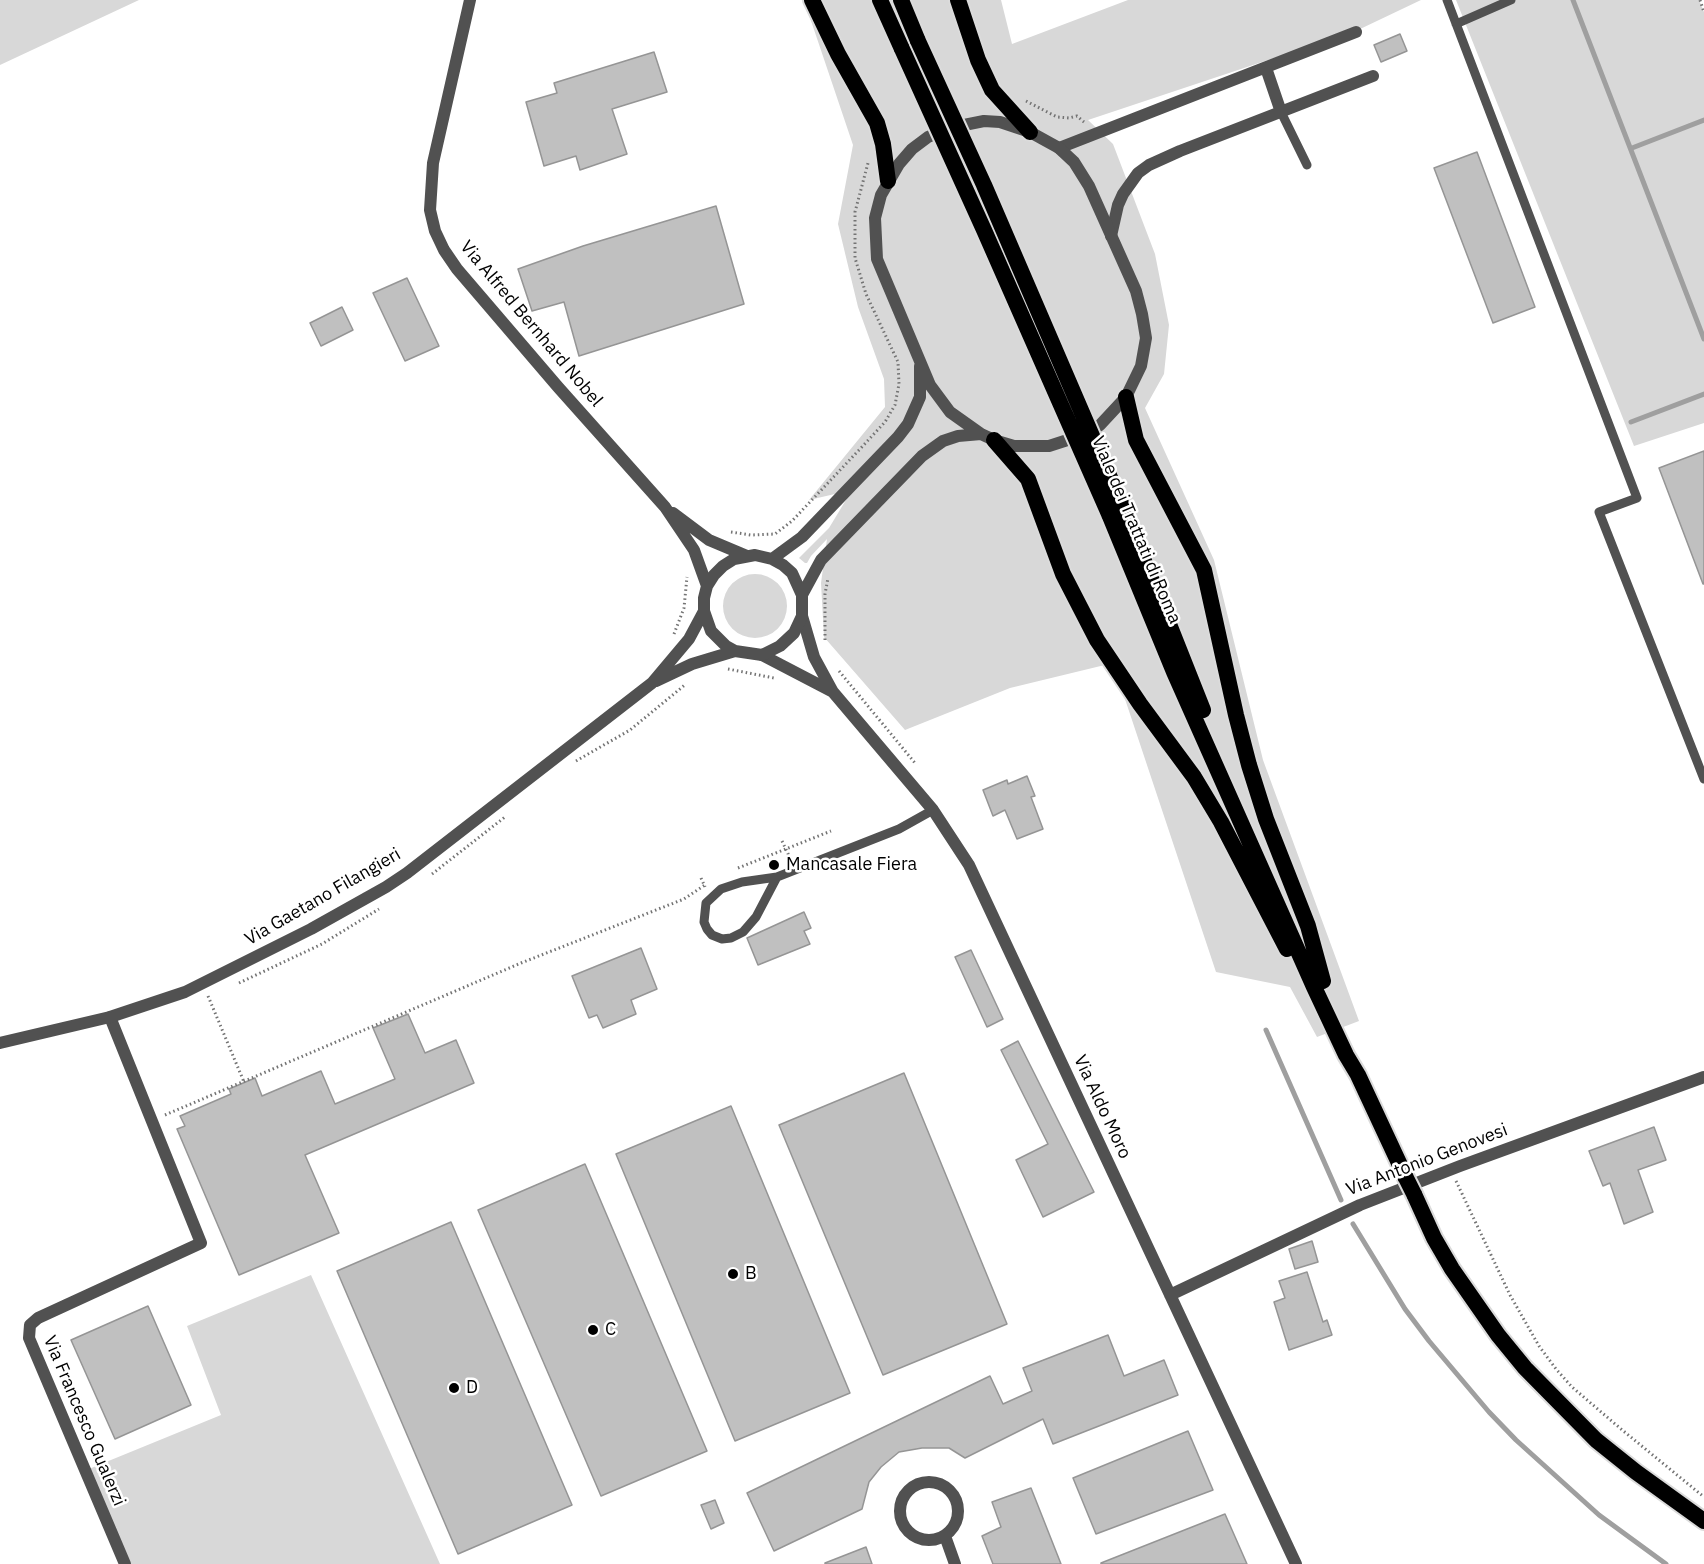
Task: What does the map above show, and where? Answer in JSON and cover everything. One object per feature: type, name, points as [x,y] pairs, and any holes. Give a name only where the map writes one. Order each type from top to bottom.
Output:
[{"type":"highway","points":[[813,0],[838,54],[877,123],[884,144],[888,181]]},
{"type":"highway","name":"Viale dei Trattati di Roma","points":[[880,0],[1116,511]]},
{"type":"highway","name":"Viale dei Trattati di Roma","points":[[901,0],[993,206],[1116,511],[1174,672],[1318,984],[1346,1055],[1358,1075],[1434,1238],[1472,1301],[1525,1368],[1596,1440],[1704,1521]]},
{"type":"highway","points":[[958,0],[978,60],[992,90],[1030,132]]},
{"type":"highway","points":[[1126,397],[1136,440],[1204,570],[1249,765],[1266,819],[1308,926],[1318,984]]},
{"type":"highway","points":[[988,437],[1028,479],[1063,574],[1097,640],[1140,704],[1194,777],[1221,822],[1288,951],[1318,984]]},
{"type":"street","name":"Via Alfred Bernhard Nobel","points":[[471,0],[433,163],[430,210],[435,231],[457,270],[665,507],[694,550],[707,586]]},
{"type":"street","points":[[1059,148],[1356,32]]},
{"type":"street","points":[[1266,68],[1281,112]]},
{"type":"street","points":[[1111,236],[1123,194],[1138,173],[1149,165],[1373,76]]},
{"type":"street","points":[[984,121],[1000,122],[1030,132],[1068,155],[1082,173],[1138,298],[1146,338],[1141,366],[1126,397],[1100,425],[1064,442],[1034,447],[1014,446],[988,437],[950,412],[940,401],[920,362],[877,259],[874,231],[882,195],[888,181],[912,149],[928,137],[949,128],[984,121]]},
{"type":"street","points":[[772,559],[802,537],[903,430],[920,397],[920,362]]},
{"type":"street","points":[[802,595],[821,560],[932,448],[958,436],[988,437]]},
{"type":"street","name":"Via Alfred Bernhard Nobel","points":[[665,507],[709,540],[747,556]]},
{"type":"street","points":[[755,555],[772,559],[792,573],[802,595],[802,616],[794,633],[780,646],[762,655],[735,651],[726,646],[711,631],[704,611],[707,586],[723,566],[734,559],[755,555]]},
{"type":"street","name":"Via Gaetano Filangieri","points":[[652,683],[688,639],[704,611]]},
{"type":"street","name":"Via Aldo Moro","points":[[802,616],[814,657],[832,692],[933,810],[969,865],[1296,1564]]},
{"type":"street","name":"Via Gaetano Filangieri","points":[[0,1043],[110,1017],[186,992],[311,929],[386,887],[406,873],[652,683],[692,664],[735,651]]},
{"type":"street","name":"Via Aldo Moro","points":[[762,655],[832,692]]},
{"type":"street","name":"Via Francesco Gualerzi","points":[[110,1017],[201,1243],[38,1317],[30,1325],[29,1338],[125,1564]]},
{"type":"street","name":"Via Antonio Genovesi","points":[[1170,1295],[1360,1205],[1451,1169],[1704,1077]]},
{"type":"street","points":[[924,1482],[934,1482],[943,1485],[956,1498],[958,1515],[956,1523],[945,1536],[937,1539],[919,1538],[906,1528],[900,1512],[902,1502],[914,1486],[924,1482]]},
{"type":"street","points":[[945,1536],[955,1564]]},
{"type":"lane","points":[[1447,0],[1636,498],[1599,512],[1704,779]]},
{"type":"lane","points":[[1456,24],[1511,0]]},
{"type":"lane","points":[[1281,112],[1307,165]]},
{"type":"lane","points":[[777,878],[756,917],[743,932],[731,938],[722,939],[712,935],[707,929],[704,921],[706,903],[721,889],[742,882],[777,878],[899,829],[933,810]]},
{"type":"path","points":[[1700,0],[1704,12]]},
{"type":"path","points":[[1024,99],[1057,117],[1077,116],[1092,134]]},
{"type":"path","points":[[709,540],[717,530],[751,535],[775,534],[792,521],[860,449],[885,422],[895,405],[899,384],[898,362],[866,294],[855,258],[855,212],[867,172],[869,154]]},
{"type":"path","points":[[825,646],[825,594],[833,548]]},
{"type":"path","points":[[744,672],[777,679]]},
{"type":"path","points":[[736,869],[831,831]]},
{"type":"path","points":[[783,841],[794,871]]},
{"type":"path","points":[[152,1121],[521,963],[684,899],[710,881]]},
{"type":"path","points":[[208,996],[244,1082]]},
{"type":"path","points":[[1451,1169],[1510,1295],[1539,1346],[1556,1369],[1572,1387],[1704,1497]]},
{"type":"shaded area","points":[[0,0],[139,0],[0,65]]},
{"type":"shaded area","points":[[804,0],[1001,0],[1012,44],[1128,0],[1421,0],[1358,30],[1088,120],[1113,144],[1155,254],[1169,325],[1164,374],[1145,408],[1214,560],[1263,760],[1359,1021],[1317,1037],[1290,987],[1216,972],[1113,663],[1010,688],[905,730],[824,637],[821,583],[827,539],[807,563],[799,558],[829,528],[852,490],[809,500],[885,407],[884,379],[858,307],[838,224],[853,145]]},
{"type":"shaded area","points":[[1456,0],[1699,0],[1704,12],[1704,423],[1634,446]]},
{"type":"shaded area","points":[[749,574],[761,574],[778,583],[785,594],[787,606],[785,618],[778,629],[761,638],[749,638],[737,633],[728,624],[723,612],[723,600],[728,588],[737,579]]},
{"type":"shaded area","points":[[311,1275],[440,1564],[121,1564],[84,1471],[221,1415],[187,1326]]},
{"type":"building","points":[[1400,34],[1407,51],[1381,62],[1374,45]]},
{"type":"building","points":[[654,52],[667,92],[612,109],[627,154],[580,170],[576,156],[544,166],[526,102],[557,93],[554,83]]},
{"type":"building","points":[[1477,152],[1535,307],[1493,323],[1434,168]]},
{"type":"building","points":[[716,206],[744,304],[579,356],[564,302],[532,311],[518,269],[583,246]]},
{"type":"building","points":[[407,278],[439,346],[405,361],[373,293]]},
{"type":"building","points":[[342,307],[353,330],[321,346],[310,323]]},
{"type":"building","points":[[1704,451],[1704,584],[1703,584],[1659,468]]},
{"type":"building","points":[[1027,776],[1035,796],[1031,797],[1043,829],[1017,839],[1005,810],[993,816],[983,790],[1007,780],[1008,784]]},
{"type":"building","points":[[804,912],[811,928],[804,931],[810,944],[758,965],[747,938]]},
{"type":"building","points":[[641,948],[657,989],[631,1000],[636,1014],[603,1028],[597,1015],[589,1018],[572,976]]},
{"type":"building","points":[[971,950],[1003,1019],[987,1027],[955,957]]},
{"type":"building","points":[[408,1014],[425,1053],[456,1040],[474,1083],[305,1155],[339,1233],[239,1275],[177,1129],[185,1126],[180,1116],[231,1094],[229,1089],[255,1078],[262,1096],[321,1071],[335,1104],[395,1079],[373,1028]]},
{"type":"building","points":[[1018,1041],[1094,1192],[1043,1217],[1016,1160],[1048,1144],[1001,1050]]},
{"type":"building","points":[[904,1073],[1007,1324],[883,1375],[779,1125]]},
{"type":"building","name":"B","points":[[731,1106],[850,1393],[735,1441],[616,1154]]},
{"type":"building","points":[[1654,1127],[1666,1160],[1638,1170],[1653,1212],[1624,1224],[1610,1183],[1603,1186],[1589,1151]]},
{"type":"building","name":"C","points":[[585,1164],[707,1451],[601,1496],[478,1210]]},
{"type":"building","name":"D","points":[[451,1222],[572,1505],[458,1554],[337,1271]]},
{"type":"building","points":[[1312,1241],[1318,1262],[1295,1269],[1289,1249]]},
{"type":"building","points":[[1307,1272],[1323,1322],[1327,1320],[1332,1335],[1289,1350],[1274,1302],[1285,1298],[1279,1281]]},
{"type":"building","points":[[148,1306],[191,1405],[115,1439],[71,1340]]},
{"type":"building","points":[[1108,1335],[1124,1376],[1164,1360],[1178,1395],[1053,1444],[1043,1419],[965,1458],[949,1448],[922,1448],[899,1452],[881,1467],[869,1482],[862,1509],[774,1551],[747,1493],[990,1376],[1003,1404],[1032,1391],[1023,1368]]},
{"type":"building","points":[[1188,1431],[1213,1490],[1096,1534],[1073,1478]]},
{"type":"building","points":[[1031,1488],[1061,1564],[993,1564],[982,1536],[1001,1527],[992,1502]]},
{"type":"building","points":[[715,1500],[724,1523],[711,1529],[701,1505]]},
{"type":"building","points":[[1225,1514],[1247,1564],[1101,1564],[1101,1563]]},
{"type":"building","points":[[866,1547],[872,1564],[825,1564],[825,1563]]},
{"type":"waterway","points":[[1573,0],[1704,339]]},
{"type":"waterway","points":[[1632,148],[1704,120]]},
{"type":"waterway","points":[[1631,422],[1704,394]]},
{"type":"waterway","points":[[1266,1030],[1341,1200]]},
{"type":"waterway","points":[[1353,1224],[1405,1309],[1489,1412],[1516,1440],[1599,1515],[1666,1564]]},
{"type":"place","name":"Mancasale Fiera","points":[[774,865]]},
{"type":"place","name":"B","points":[[733,1274]]},
{"type":"place","name":"C","points":[[593,1330]]},
{"type":"place","name":"D","points":[[454,1388]]}]
